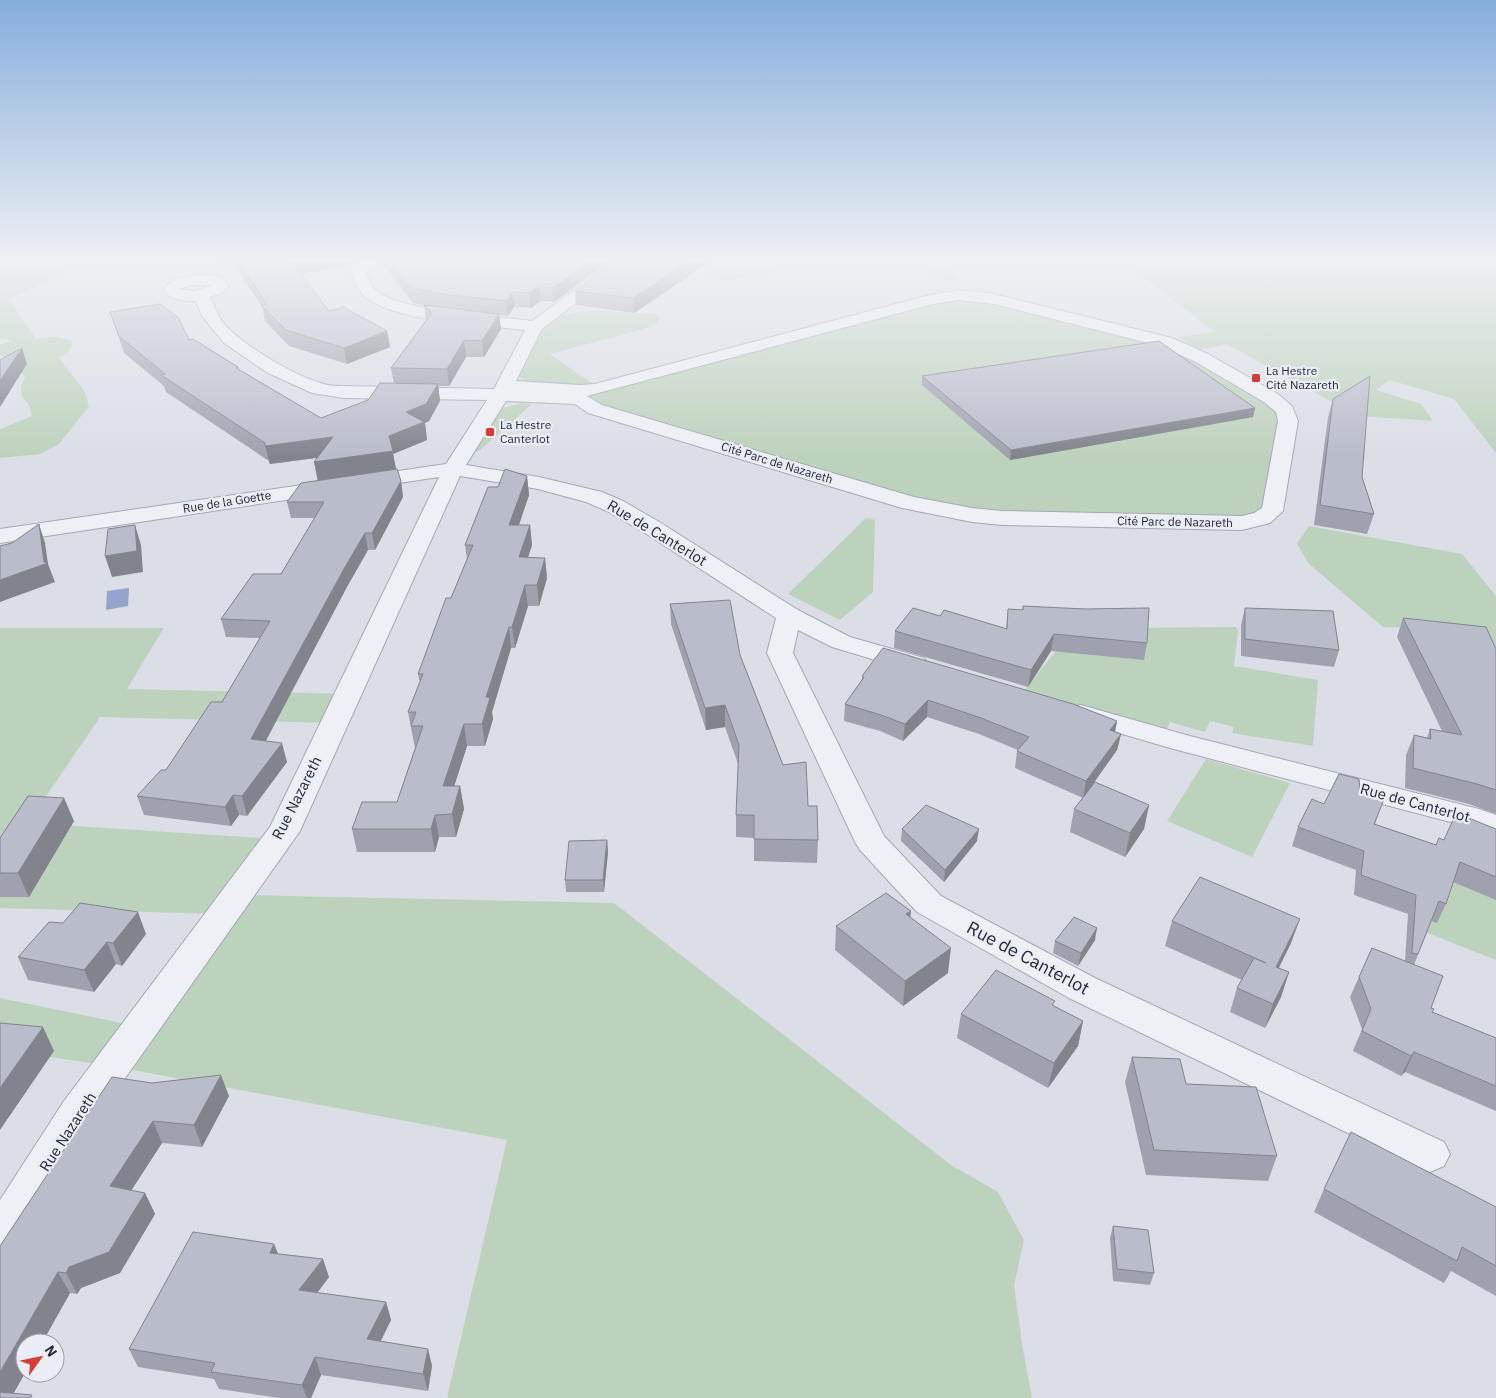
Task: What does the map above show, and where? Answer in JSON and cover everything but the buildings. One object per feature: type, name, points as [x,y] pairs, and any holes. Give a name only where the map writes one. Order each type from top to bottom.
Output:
[{"type":"street","name":"Cité Parc de Nazareth","points":[[219,326],[230,340],[274,369],[318,389],[343,392],[502,390],[579,395],[831,326]]},
{"type":"street","name":"Rue Nazareth","points":[[0,1237],[78,1113],[284,831],[453,469],[502,390],[535,326]]},
{"type":"street","name":"Cité Parc de Nazareth","points":[[579,395],[595,409],[877,493],[929,507],[972,515],[1012,519],[1242,523],[1262,518],[1272,512],[1288,421],[1285,410],[1271,398],[1202,358],[1166,342],[1103,326]]},
{"type":"street","name":"Rue de la Goette","points":[[0,536],[453,469]]},
{"type":"street","name":"Rue de Canterlot","points":[[453,469],[574,490],[608,503],[653,528],[789,615],[841,642],[936,670]]},
{"type":"street","name":"Rue de Canterlot","points":[[789,615],[780,654],[866,833],[871,842],[929,904],[1082,988],[1430,1154]]},
{"type":"street","name":"Rue de Canterlot","points":[[1058,706],[1180,742],[1468,816],[1496,826]]},
{"type":"green space","points":[[0,326],[27,326],[36,339],[55,337],[71,340],[72,345],[67,353],[59,358],[85,392],[89,406],[59,444],[40,454],[0,458],[0,429],[32,416],[28,403],[22,397],[21,385],[25,377],[18,367],[0,355],[0,345],[14,340],[0,339]]},
{"type":"green space","points":[[547,326],[654,326],[550,354],[594,385],[577,388],[530,385],[523,381],[519,375]]},
{"type":"green space","points":[[839,326],[1088,326],[1177,347],[1290,413],[1265,519],[971,516],[569,399]]},
{"type":"green space","points":[[1207,326],[1496,326],[1496,453],[1454,399],[1389,380],[1376,390],[1421,404],[1433,421],[1358,416],[1228,345],[1197,350],[1179,337],[1215,332]]},
{"type":"green space","points":[[521,403],[532,404],[480,450],[459,459],[496,411]]},
{"type":"green space","points":[[866,518],[875,520],[873,592],[840,620],[788,594]]},
{"type":"green space","points":[[1309,526],[1462,554],[1496,596],[1496,647],[1465,641],[1442,629],[1383,627],[1309,564],[1297,544]]},
{"type":"green space","points":[[1236,627],[1238,630],[1234,666],[1318,680],[1313,746],[1232,733],[1234,727],[1210,721],[1205,732],[1170,722],[1163,737],[1021,695],[1066,638],[1140,628]]},
{"type":"green space","points":[[0,628],[164,628],[127,689],[348,694],[333,723],[100,717],[0,864]]},
{"type":"green space","points":[[1206,759],[1290,783],[1252,857],[1167,821]]},
{"type":"green space","points":[[60,825],[277,839],[237,895],[614,903],[951,1165],[998,1192],[1024,1240],[1014,1285],[1032,1398],[447,1398],[507,1140],[112,1066],[0,1050],[0,998],[141,1027],[222,914],[0,908],[0,894]]},
{"type":"green space","points":[[1496,842],[1496,960],[1425,932],[1451,870]]},
{"type":"water","points":[[129,588],[128,606],[106,610],[107,591]]},
{"type":"place","name":"La Hestre Cité Nazareth","points":[[1256,378]]},
{"type":"place","name":"La Hestre Canterlot","points":[[490,432]]}]
